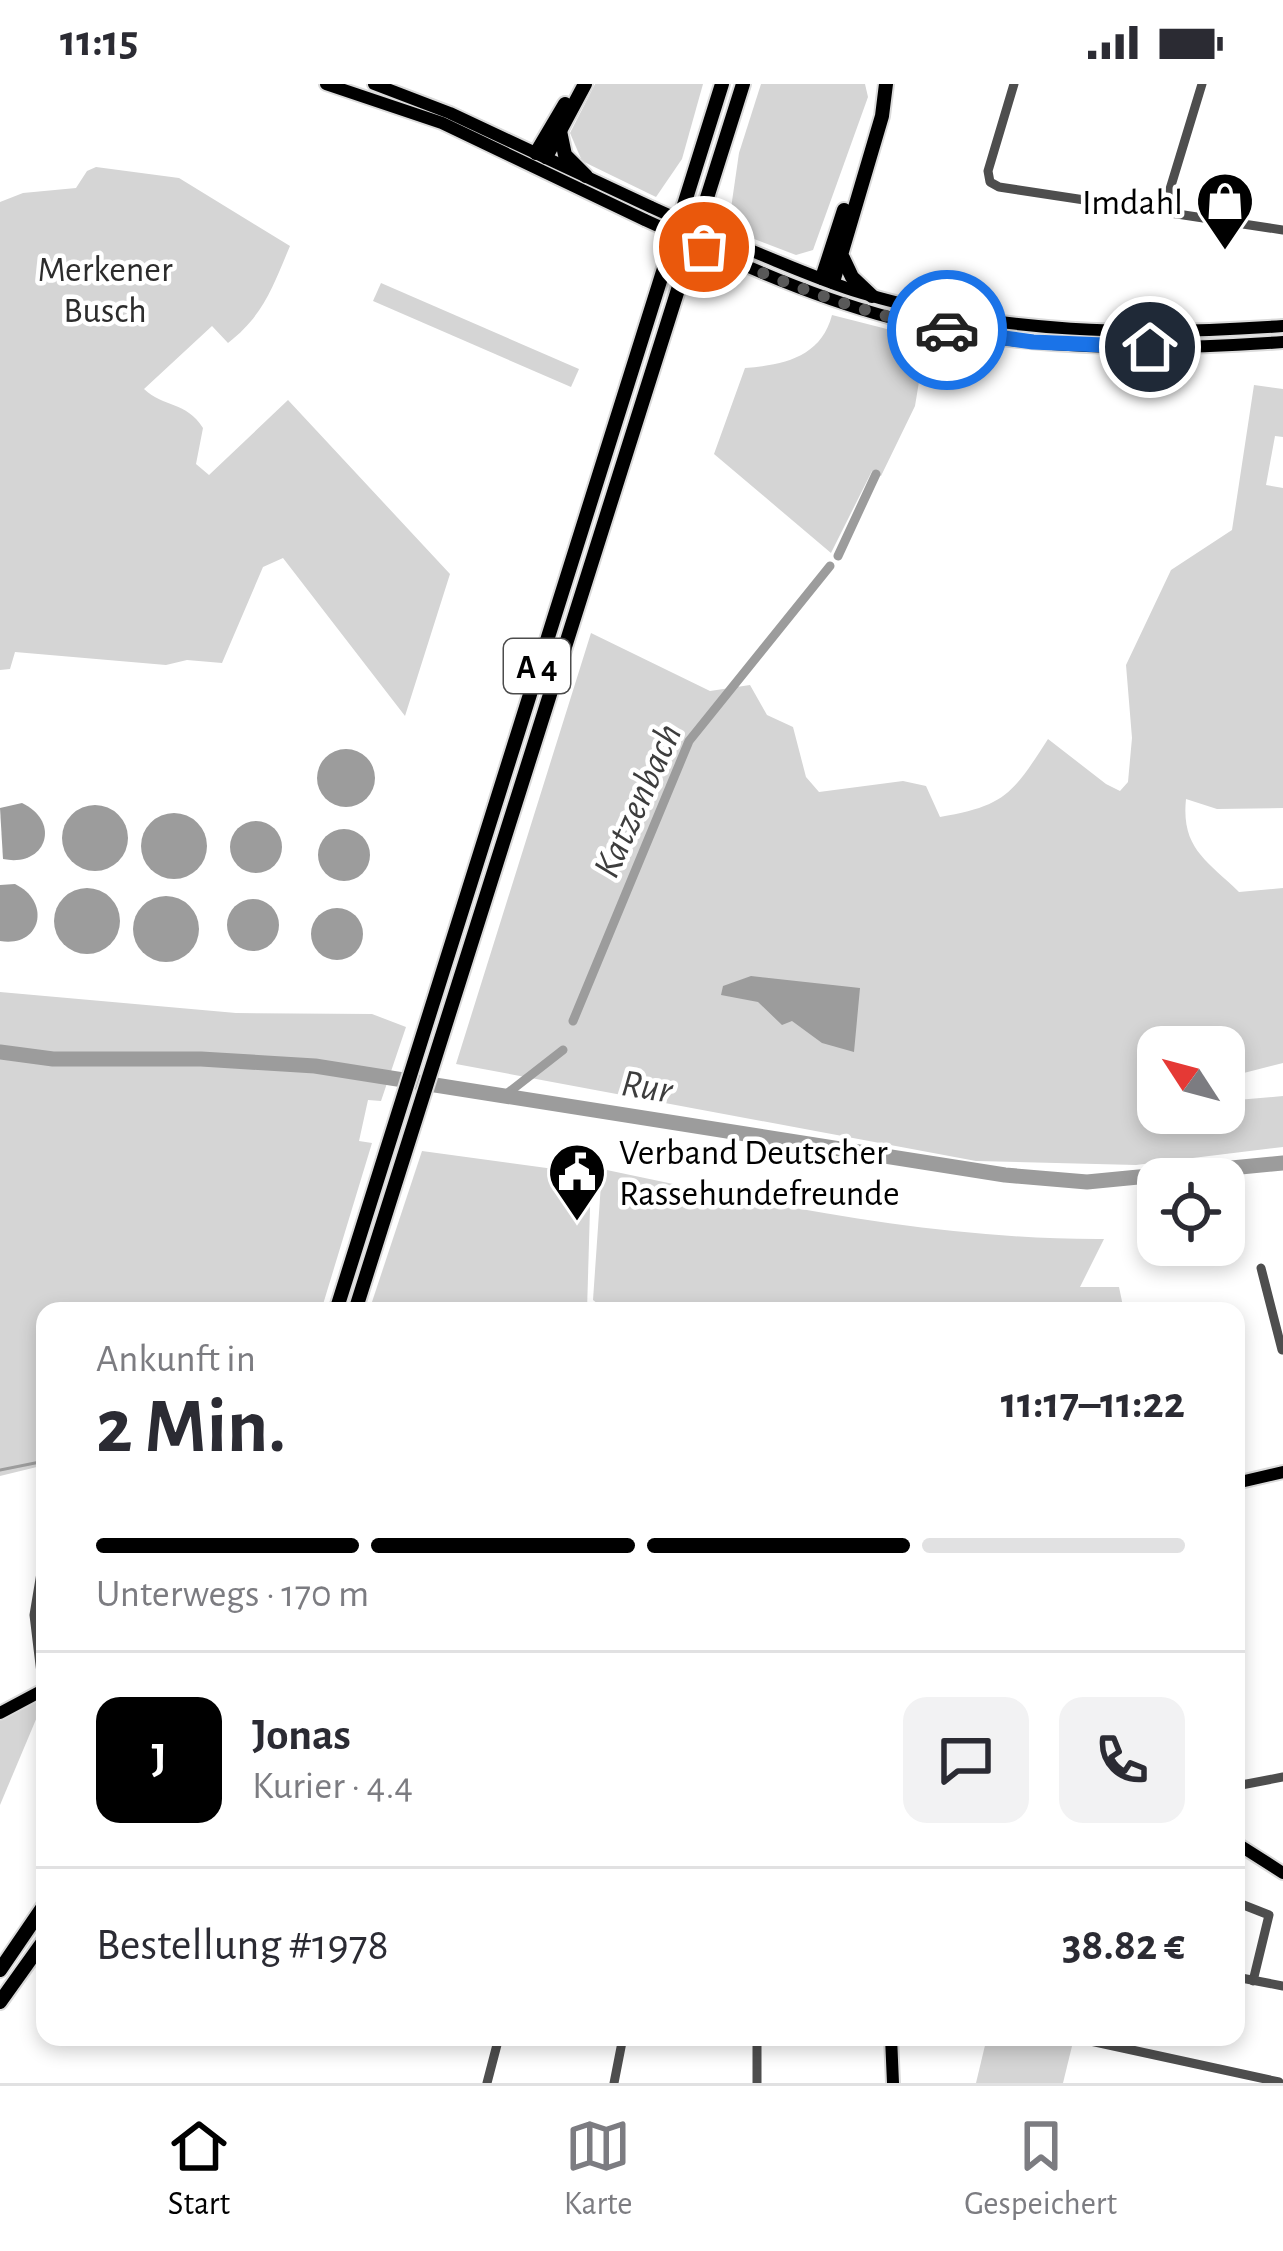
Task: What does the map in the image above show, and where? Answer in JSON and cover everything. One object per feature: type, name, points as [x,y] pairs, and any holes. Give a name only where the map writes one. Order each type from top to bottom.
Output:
[{"type":"highway","points":[[540,159],[581,84]]},
{"type":"highway","points":[[540,159],[560,131],[581,84]]},
{"type":"highway","name":"A 4","points":[[339,1302],[722,84]]},
{"type":"highway","name":"A 4","points":[[358,1302],[745,84]]},
{"type":"highway","points":[[824,288],[883,84]]},
{"type":"highway","points":[[824,288],[842,256],[883,116],[883,84]]},
{"type":"highway","points":[[560,131],[563,151],[586,176]]},
{"type":"highway","points":[[842,256],[851,277],[872,296]]},
{"type":"highway","points":[[0,1970],[36,1917]]},
{"type":"highway","points":[[0,2002],[36,1952]]},
{"type":"main road","points":[[326,84],[586,176],[648,213]]},
{"type":"main road","points":[[374,84],[401,89],[648,213],[890,318],[995,339],[1150,347],[1283,342]]},
{"type":"main road","points":[[824,288],[1005,325],[1148,332],[1283,326]]},
{"type":"main road","points":[[1245,1481],[1283,1472]]},
{"type":"main road","points":[[0,1713],[36,1693]]},
{"type":"main road","points":[[1245,1849],[1283,1873]]},
{"type":"main road","points":[[891,2046],[892,2083]]},
{"type":"street","points":[[1014,84],[988,171],[990,182],[998,187],[1283,230]]},
{"type":"street","points":[[1163,212],[1202,84]]},
{"type":"street","points":[[1261,1268],[1283,1350]]},
{"type":"street","points":[[1245,1784],[1283,1777]]},
{"type":"street","points":[[1245,1906],[1268,1915],[1253,1981]]},
{"type":"street","points":[[1245,1979],[1283,1985]]},
{"type":"street","points":[[487,2083],[497,2046]]},
{"type":"street","points":[[614,2083],[620,2046]]},
{"type":"street","points":[[757,2046],[758,2083]]},
{"type":"street","points":[[1113,2046],[1279,2082],[1283,2065]]},
{"type":"green space","points":[[595,84],[703,84],[682,159],[656,197],[582,161],[570,133]]},
{"type":"green space","points":[[761,84],[865,84],[868,97],[813,250],[796,255],[728,229],[739,153]]},
{"type":"green space","name":"Merkener Busch","points":[[96,167],[179,178],[290,246],[266,299],[240,332],[228,343],[212,326],[144,389],[189,413],[203,428],[196,464],[209,475],[288,400],[450,574],[405,716],[283,558],[263,567],[222,663],[187,660],[166,665],[15,652],[10,669],[0,670],[0,202],[23,193],[76,188],[87,171]]},
{"type":"green space","points":[[381,283],[579,369],[571,387],[373,301]]},
{"type":"green space","points":[[832,315],[926,339],[915,406],[881,476],[872,471],[831,553],[714,454],[745,368],[799,356],[819,341]]},
{"type":"green space","points":[[1254,385],[1283,389],[1283,437],[1275,436],[1266,485],[1283,488],[1283,808],[1217,809],[1186,799],[1185,816],[1198,852],[1239,892],[1283,888],[1283,1063],[1245,1073],[1245,1026],[1137,1026],[1137,1134],[1245,1134],[1245,1099],[1283,1096],[1283,1147],[1193,1158],[1137,1158],[1136,1165],[976,1161],[456,1064],[591,633],[710,691],[750,685],[767,715],[793,727],[806,777],[819,792],[903,781],[926,786],[940,817],[980,808],[1006,794],[1048,739],[1120,791],[1128,782],[1132,738],[1126,665],[1171,570],[1232,530]]},
{"type":"green space","points":[[0,992],[236,1013],[372,1014],[406,1027],[381,1101],[368,1100],[359,1141],[372,1143],[324,1302],[36,1302],[36,1467],[0,1476]]},
{"type":"green space","points":[[422,1151],[591,1174],[587,1302],[372,1302]]},
{"type":"green space","points":[[602,1169],[914,1227],[1104,1239],[1080,1287],[1119,1287],[1122,1302],[596,1302]]},
{"type":"green space","points":[[36,1702],[36,1719],[0,1805],[0,1720]]},
{"type":"green space","points":[[985,2046],[1072,2046],[1063,2083],[976,2083]]},
{"type":"shaded area","points":[[346,749],[367,757],[375,778],[367,799],[346,807],[325,799],[317,778],[325,757]]},
{"type":"shaded area","points":[[22,803],[42,821],[44,841],[30,857],[3,859],[0,808]]},
{"type":"shaded area","points":[[95,805],[118,815],[128,838],[118,861],[95,871],[72,861],[62,838],[72,815]]},
{"type":"shaded area","points":[[174,813],[197,823],[207,846],[197,869],[174,879],[151,869],[141,846],[151,823]]},
{"type":"shaded area","points":[[256,821],[274,829],[282,847],[274,865],[256,873],[238,865],[230,847],[238,829]]},
{"type":"shaded area","points":[[344,829],[362,837],[370,855],[362,873],[344,881],[326,873],[318,855],[326,837]]},
{"type":"shaded area","points":[[15,884],[34,901],[37,922],[25,938],[0,941],[0,885]]},
{"type":"shaded area","points":[[87,888],[110,898],[120,921],[110,944],[87,954],[64,944],[54,921],[64,898]]},
{"type":"shaded area","points":[[166,896],[189,906],[199,929],[189,952],[166,962],[143,952],[133,929],[143,906]]},
{"type":"shaded area","points":[[253,899],[271,907],[279,925],[271,943],[253,951],[235,943],[227,925],[235,907]]},
{"type":"shaded area","points":[[337,908],[355,916],[363,934],[355,952],[337,960],[319,952],[311,934],[319,916]]},
{"type":"shaded area","points":[[751,976],[860,988],[854,1052],[822,1043],[792,1021],[782,1025],[758,1002],[721,995],[723,986]]},
{"type":"waterway","name":"Katzenbach","points":[[838,556],[876,474]]},
{"type":"waterway","name":"Katzenbach","points":[[573,1021],[689,741],[830,566]]},
{"type":"waterway","name":"Katzenbach","points":[[504,1096],[563,1050]]},
{"type":"waterway","name":"Rur","points":[[0,1052],[53,1059],[201,1059],[315,1066],[1005,1175],[1087,1182],[1283,1163]]},
{"type":"waterway","points":[[0,1470],[36,1463]]},
{"type":"way so far","points":[[704,247],[815,293],[890,318],[947,330]]},
{"type":"place","name":"Imdahl","points":[[1225,252]]},
{"type":"place","name":"Verband Deutscher Rassehundefreunde","points":[[577,1223]]},
{"type":"route","points":[[947,330],[995,339],[1150,347]]}]
